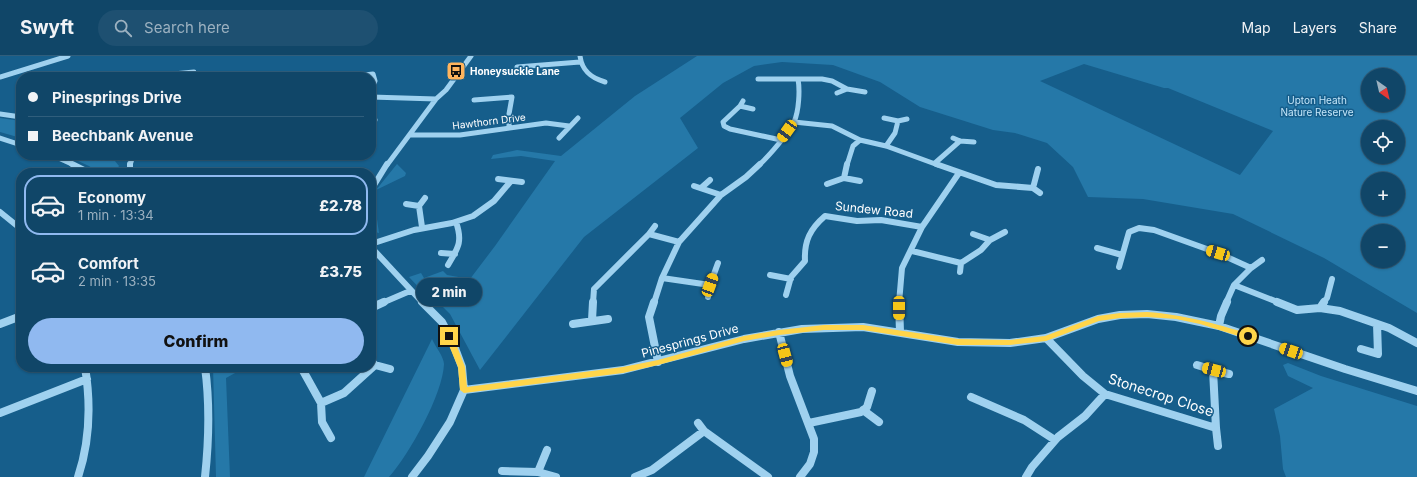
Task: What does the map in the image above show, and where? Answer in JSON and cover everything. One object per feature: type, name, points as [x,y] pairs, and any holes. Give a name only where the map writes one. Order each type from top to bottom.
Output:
[{"type":"street","points":[[16,72],[68,56]]},
{"type":"street","points":[[376,182],[388,163],[436,99],[446,90],[471,56]]},
{"type":"street","points":[[580,56],[580,62],[589,76],[596,80],[605,82]]},
{"type":"street","points":[[517,67],[580,62]]},
{"type":"street","points":[[181,72],[196,70],[194,72]]},
{"type":"street","points":[[0,77],[16,72]]},
{"type":"street","points":[[758,79],[822,79],[847,88],[865,92]]},
{"type":"street","points":[[658,362],[649,317],[662,278],[679,242],[721,195],[746,177],[766,158],[781,140],[794,122],[800,89],[798,79]]},
{"type":"street","points":[[590,84],[596,80]]},
{"type":"street","points":[[837,93],[847,88]]},
{"type":"street","points":[[474,100],[512,95],[509,114],[509,128]]},
{"type":"street","points":[[376,97],[436,99]]},
{"type":"street","points":[[743,101],[740,106],[723,122],[724,126],[730,129],[781,140]]},
{"type":"street","points":[[740,106],[753,110]]},
{"type":"street","points":[[0,114],[16,116]]},
{"type":"street","points":[[559,138],[578,118]]},
{"type":"street","points":[[884,118],[898,121],[907,119]]},
{"type":"street","points":[[886,146],[895,133],[898,121]]},
{"type":"street","points":[[794,122],[832,126],[860,140],[886,146],[996,185],[1033,188],[1040,193]]},
{"type":"street","name":"Hawthorn Drive","points":[[410,135],[460,135],[546,123],[569,126]]},
{"type":"street","points":[[0,138],[16,143]]},
{"type":"street","points":[[953,138],[960,141],[974,142]]},
{"type":"street","points":[[844,178],[850,152],[853,146],[860,140]]},
{"type":"street","points":[[935,163],[960,141]]},
{"type":"street","points":[[63,160],[79,168]]},
{"type":"street","points":[[1033,188],[1038,169]]},
{"type":"street","name":"Sundew Road","points":[[900,332],[899,295],[902,268],[912,251],[922,227],[960,173]]},
{"type":"street","points":[[827,184],[844,178],[860,181]]},
{"type":"street","points":[[498,179],[522,182]]},
{"type":"street","points":[[701,188],[710,180]]},
{"type":"street","points":[[376,243],[397,234],[422,227],[456,222],[489,207],[502,194],[511,181]]},
{"type":"street","points":[[694,186],[721,195]]},
{"type":"street","points":[[422,227],[419,206],[425,198]]},
{"type":"street","points":[[406,204],[419,206]]},
{"type":"street","points":[[0,212],[16,225]]},
{"type":"street","name":"Sundew Road","points":[[817,212],[825,216],[857,221],[881,220],[922,227]]},
{"type":"street","name":"Sundew Road","points":[[786,295],[791,279],[804,261],[804,242],[818,221],[825,216]]},
{"type":"street","points":[[448,265],[459,247],[461,236],[456,222]]},
{"type":"street","points":[[592,320],[594,289],[649,234],[655,226]]},
{"type":"street","points":[[1119,268],[1129,232],[1139,228],[1154,230],[1218,253],[1251,268]]},
{"type":"street","points":[[960,272],[961,263],[968,257],[984,248],[990,240],[1005,232]]},
{"type":"street","points":[[649,234],[679,242]]},
{"type":"street","points":[[973,234],[990,240]]},
{"type":"street","points":[[1097,248],[1122,255]]},
{"type":"street","points":[[376,251],[410,290],[442,322],[462,367],[464,390],[450,422],[428,456],[412,477]]},
{"type":"street","points":[[912,251],[961,263]]},
{"type":"street","points":[[441,253],[455,254]]},
{"type":"street","points":[[1218,326],[1234,285],[1251,268],[1262,260]]},
{"type":"street","points":[[708,297],[710,285],[718,263]]},
{"type":"street","points":[[770,275],[791,279]]},
{"type":"street","points":[[662,278],[710,285]]},
{"type":"street","points":[[1320,308],[1327,298],[1332,279]]},
{"type":"street","points":[[1234,285],[1292,309],[1304,310],[1320,308],[1340,311],[1377,324],[1417,343]]},
{"type":"street","points":[[376,306],[410,290]]},
{"type":"street","name":"Pinesprings Drive","points":[[464,390],[623,370],[744,339],[802,329],[840,327],[863,328],[900,332],[958,342],[1010,343],[1046,338],[1098,319],[1120,315],[1147,314],[1176,317],[1218,326],[1339,367],[1417,391]]},
{"type":"street","points":[[0,324],[16,318]]},
{"type":"street","points":[[574,324],[592,320],[608,319]]},
{"type":"street","points":[[1361,349],[1378,354],[1377,324]]},
{"type":"street","points":[[779,332],[790,376],[814,439],[814,452],[810,464],[800,477]]},
{"type":"street","name":"Stonecrop Close","points":[[1046,338],[1083,376],[1105,394],[1216,428]]},
{"type":"street","points":[[376,364],[390,368]]},
{"type":"street","points":[[1197,365],[1229,374]]},
{"type":"street","name":"Stonecrop Close","points":[[1214,370],[1218,446]]},
{"type":"street","points":[[78,477],[88,440],[86,372]]},
{"type":"street","points":[[205,477],[208,446],[206,372]]},
{"type":"street","points":[[304,372],[321,404],[320,420],[324,430],[331,438]]},
{"type":"street","points":[[321,404],[344,393],[364,372]]},
{"type":"street","points":[[0,413],[87,379]]},
{"type":"street","points":[[809,423],[852,414],[863,410],[867,406],[872,391]]},
{"type":"street","points":[[1026,477],[1032,467],[1055,440],[1086,416],[1105,394]]},
{"type":"street","points":[[971,397],[1024,420],[1055,440]]},
{"type":"street","points":[[863,410],[878,422]]},
{"type":"street","points":[[698,423],[704,431],[768,477]]},
{"type":"street","points":[[635,477],[652,470],[704,431]]},
{"type":"street","points":[[538,472],[547,450]]},
{"type":"street","points":[[502,471],[538,472],[556,477]]},
{"type":"green space","name":"Upton Heath Nature Reserve","points":[[697,56],[1417,56],[1417,313],[1324,258],[1233,214],[1143,199],[1088,197],[1073,167],[1047,143],[1015,133],[993,130],[920,107],[880,82],[833,65],[782,62],[754,66],[723,83],[680,118],[698,148],[584,237],[480,370],[450,314],[432,296],[425,294],[409,277],[421,273],[424,278],[443,271],[447,275],[470,279],[555,161],[521,156],[491,159],[493,155],[517,150],[561,156],[635,96]],"holes":[[[1084,64],[1168,88],[1273,131],[1240,175],[1040,81]]]},
{"type":"green space","points":[[0,118],[16,120],[16,137],[0,132]]},
{"type":"green space","points":[[76,160],[115,161],[119,166],[118,168],[92,168]]},
{"type":"green space","points":[[397,164],[406,173],[405,176],[376,190]]},
{"type":"green space","points":[[376,212],[379,233],[376,232]]},
{"type":"green space","points":[[432,339],[444,361],[444,364],[438,391],[424,424],[406,454],[389,477],[364,477]]},
{"type":"green space","points":[[1288,363],[1321,376],[1417,406],[1417,477],[1286,477],[1283,469],[1280,436],[1274,409],[1313,388],[1288,376],[1283,365]]},
{"type":"green space","points":[[213,372],[237,372],[226,378],[230,477],[216,477]]},
{"type":"place","name":"Honeysuckle Lane","points":[[456,71]]},
{"type":"route","points":[[449,336],[462,367],[464,390],[623,370],[744,339],[779,332],[824,327],[863,328],[900,332],[958,342],[1010,343],[1046,338],[1098,319],[1120,315],[1147,314],[1176,317],[1201,322],[1248,336]]}]
